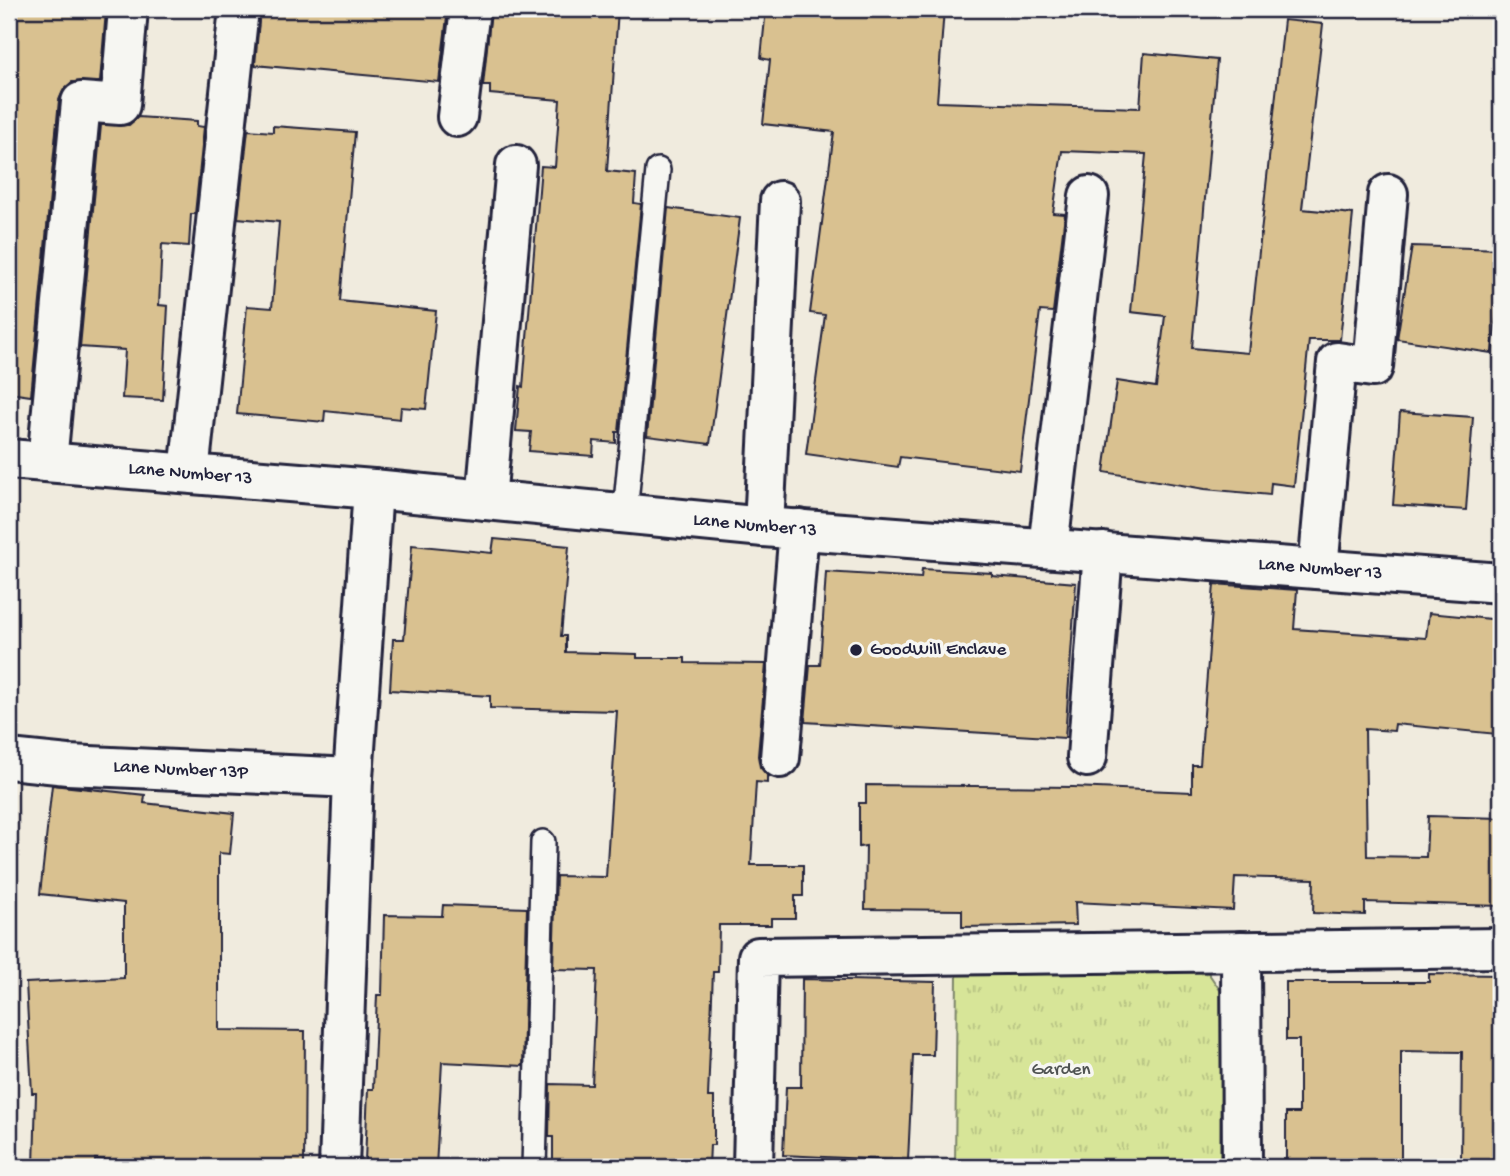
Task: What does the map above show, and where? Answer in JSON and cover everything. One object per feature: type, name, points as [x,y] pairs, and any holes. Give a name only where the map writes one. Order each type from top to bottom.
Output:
[{"type":"street","points":[[47,462],[81,102],[120,105],[128,9]]},
{"type":"street","points":[[189,473],[239,9]]},
{"type":"street","points":[[457,117],[470,9]]},
{"type":"street","points":[[486,500],[516,165]]},
{"type":"street","points":[[1318,569],[1337,362],[1373,367],[1388,194]]},
{"type":"street","points":[[1048,548],[1088,196]]},
{"type":"street","points":[[780,201],[780,758]]},
{"type":"street","name":"Lane Number 13","points":[[9,459],[373,489],[781,528],[1501,583]]},
{"type":"street","points":[[340,1167],[353,778],[373,489]]},
{"type":"street","points":[[1087,757],[1103,552]]},
{"type":"street","name":"Lane Number 13P","points":[[9,759],[68,765],[353,778]]},
{"type":"street","points":[[753,1167],[758,957],[1501,948]]},
{"type":"street","points":[[1241,951],[1242,1167]]},
{"type":"lane","points":[[625,513],[658,170]]},
{"type":"lane","points":[[534,1167],[543,842]]},
{"type":"green space","name":"Garden","points":[[1207,971],[1222,993],[1220,1167],[955,1167],[957,974]]},
{"type":"building","points":[[9,9],[106,11],[100,82],[72,82],[64,89],[59,100],[31,396],[9,393]]},
{"type":"building","points":[[260,9],[448,9],[439,82],[255,65]]},
{"type":"building","points":[[491,9],[618,9],[607,171],[636,174],[634,203],[641,204],[619,432],[616,432],[616,443],[594,441],[593,456],[529,451],[531,432],[516,431],[520,386],[523,387],[541,166],[555,167],[560,100],[490,94],[490,86],[483,86]]},
{"type":"building","points":[[766,9],[944,9],[937,102],[1140,108],[1144,53],[1217,60],[1192,348],[1248,353],[1284,20],[1323,24],[1302,209],[1353,214],[1340,340],[1309,340],[1294,486],[1271,483],[1270,495],[1205,489],[1104,472],[1117,381],[1156,387],[1165,316],[1131,312],[1146,154],[1062,151],[1053,213],[1065,214],[1053,312],[1040,311],[1020,471],[900,457],[898,467],[806,454],[825,315],[810,313],[834,132],[763,124],[770,60],[761,58]]},
{"type":"building","points":[[138,117],[197,121],[197,126],[204,127],[189,246],[162,244],[159,305],[168,306],[163,400],[122,398],[125,350],[80,347],[101,125],[129,125]]},
{"type":"building","points":[[273,126],[355,132],[340,301],[436,311],[426,409],[401,407],[400,419],[325,411],[324,422],[237,414],[247,306],[272,308],[279,222],[238,218],[248,130],[273,132]]},
{"type":"building","points":[[668,208],[740,218],[710,444],[647,436]]},
{"type":"building","points":[[1412,246],[1501,249],[1492,353],[1397,339]]},
{"type":"building","points":[[1400,412],[1473,417],[1466,510],[1393,505]]},
{"type":"building","points":[[494,539],[569,546],[561,636],[566,636],[566,652],[637,654],[637,658],[685,658],[685,663],[766,664],[758,756],[760,767],[767,775],[767,783],[756,782],[751,865],[803,865],[803,896],[795,896],[795,918],[771,918],[771,925],[719,925],[718,972],[713,972],[708,1097],[714,1097],[714,1145],[710,1145],[709,1167],[553,1167],[553,1137],[549,1137],[550,1084],[592,1085],[597,970],[553,969],[556,876],[606,877],[617,711],[490,708],[490,696],[390,690],[393,639],[404,639],[412,545],[492,553]]},
{"type":"building","points":[[922,569],[992,573],[992,576],[1076,583],[1065,738],[805,722],[810,665],[820,665],[826,572],[921,578]]},
{"type":"building","points":[[1214,584],[1297,590],[1294,629],[1426,638],[1429,613],[1501,620],[1501,692],[1497,734],[1395,724],[1394,731],[1365,729],[1367,856],[1426,857],[1428,816],[1501,818],[1501,906],[1365,902],[1365,915],[1313,913],[1314,879],[1235,877],[1233,910],[1075,902],[1076,925],[962,927],[962,910],[865,909],[866,846],[859,847],[859,803],[866,803],[866,785],[1073,787],[1192,792],[1192,765],[1200,765]]},
{"type":"building","points":[[52,785],[145,795],[144,803],[234,813],[230,854],[219,853],[219,1030],[305,1031],[304,1167],[189,1167],[95,1159],[95,1167],[34,1167],[36,1093],[32,1093],[26,983],[124,978],[124,903],[40,894]]},
{"type":"building","points":[[443,905],[527,908],[523,1066],[442,1062],[436,1167],[386,1167],[387,1162],[365,1161],[368,1089],[373,1089],[377,995],[382,995],[384,915],[442,916]]},
{"type":"building","points":[[1429,974],[1501,975],[1501,1165],[1461,1164],[1462,1052],[1401,1051],[1401,1167],[1286,1167],[1286,1113],[1299,1113],[1299,1040],[1286,1040],[1286,982],[1429,982]]},
{"type":"building","points":[[802,979],[935,982],[933,1055],[913,1055],[908,1161],[783,1155],[786,1087],[801,1087]]},
{"type":"place","name":"GoodWill Enclave","points":[[856,650]]}]
